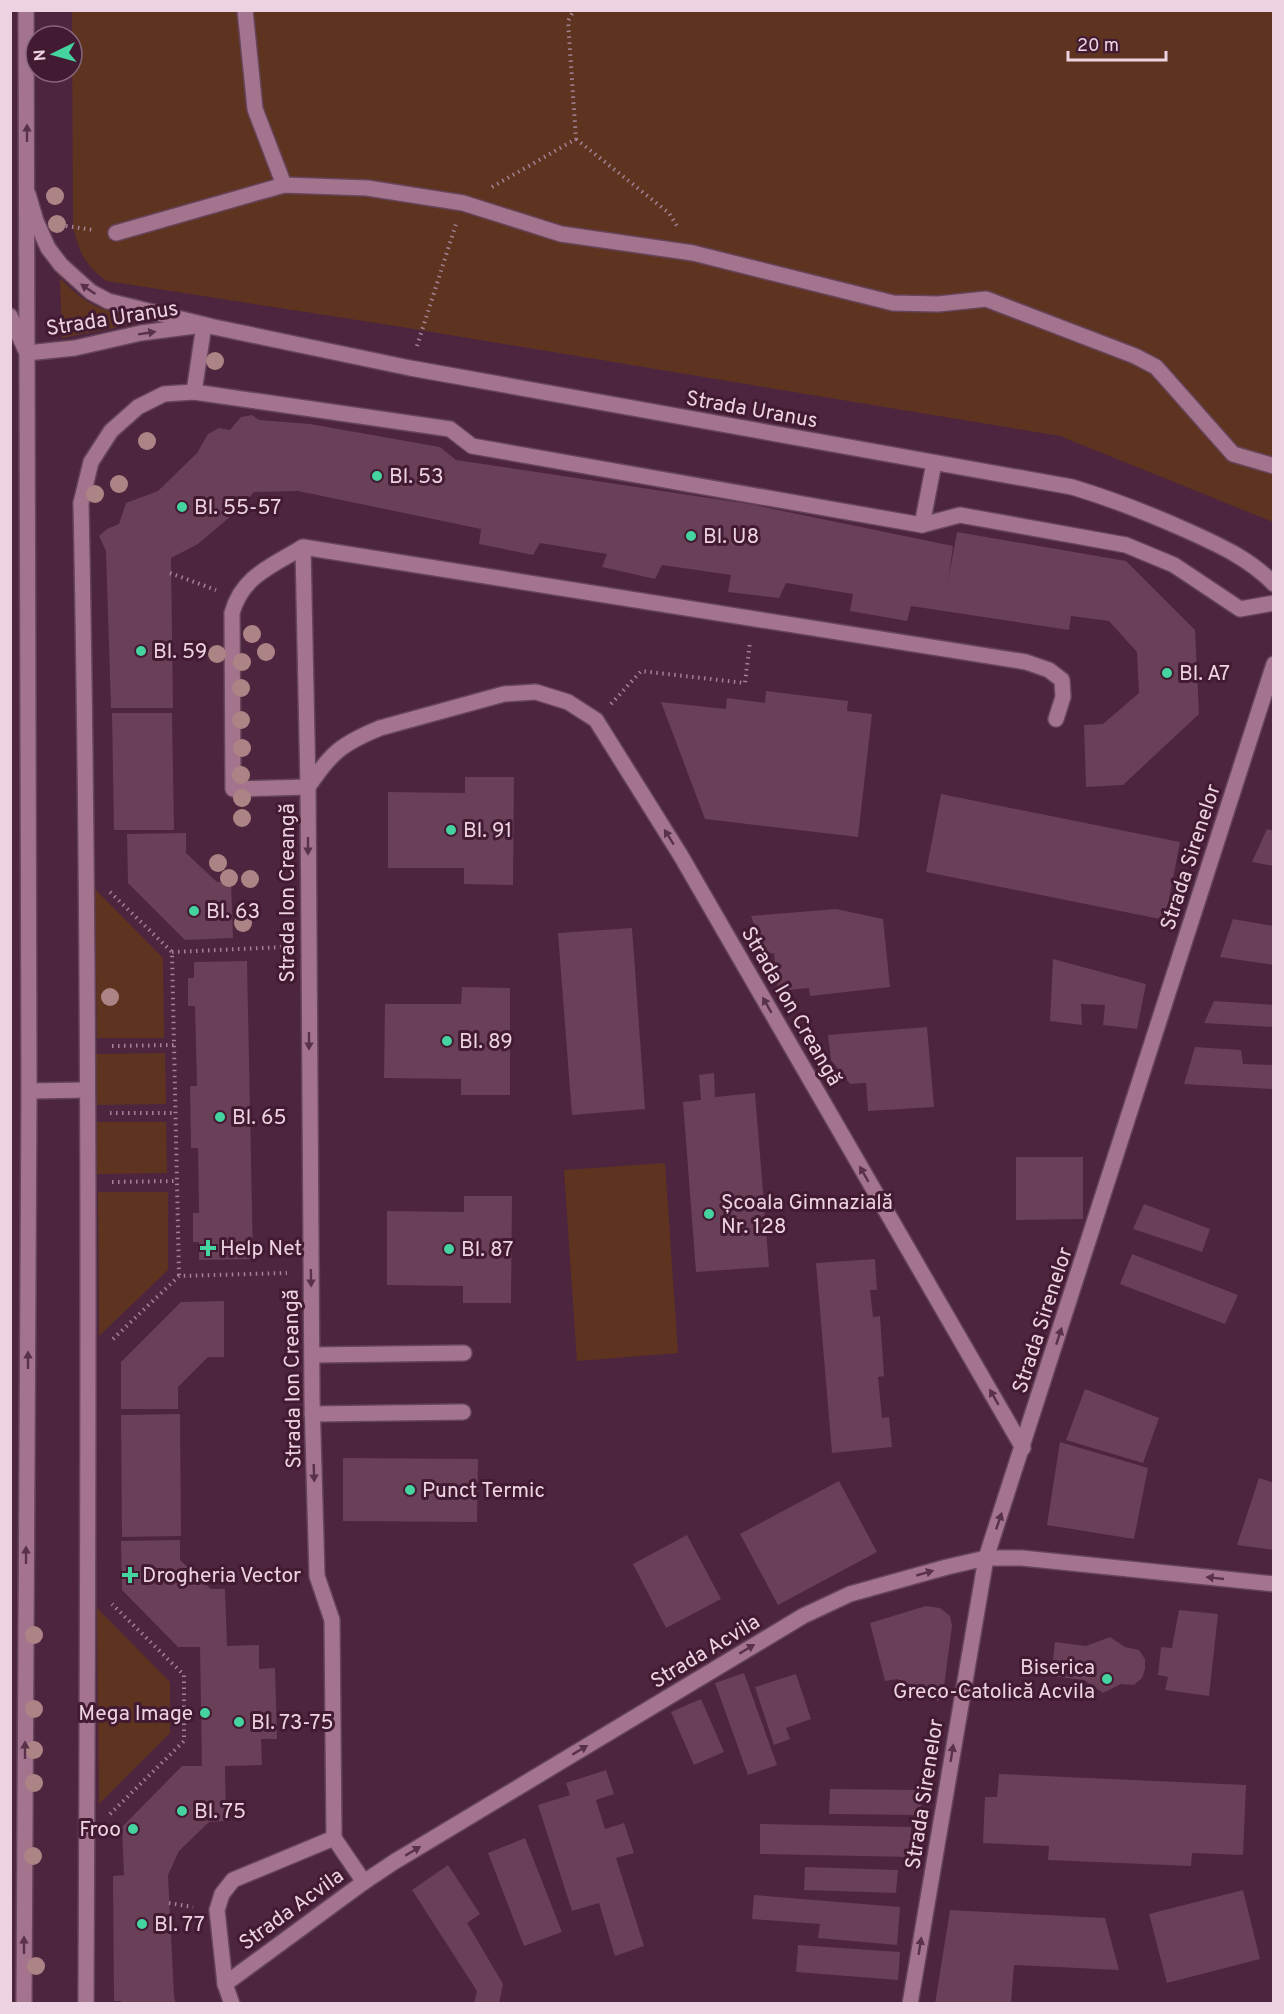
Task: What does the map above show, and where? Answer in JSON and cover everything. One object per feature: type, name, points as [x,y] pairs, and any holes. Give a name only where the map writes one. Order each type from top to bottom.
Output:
[{"type":"street","points":[[24,2004],[29,1091],[26,10]]},
{"type":"street","points":[[245,10],[255,109],[284,185]]},
{"type":"street","points":[[116,233],[284,185],[367,188],[452,202],[561,234],[693,253],[893,303],[938,304],[986,299],[1135,356],[1156,367],[1233,454],[1274,466]]},
{"type":"street","name":"Strada Uranus","points":[[28,191],[36,221],[48,248],[61,265],[91,292],[108,301],[204,325],[410,368],[1072,487],[1143,511],[1215,543],[1260,569],[1274,584]]},
{"type":"street","points":[[10,316],[27,353]]},
{"type":"street","points":[[194,392],[204,325]]},
{"type":"street","name":"Strada Uranus","points":[[27,353],[75,348],[141,333],[204,325]]},
{"type":"street","points":[[86,2004],[88,1046],[81,502],[91,462],[111,431],[138,407],[164,394],[194,392],[450,429],[472,446],[922,525],[960,515],[1126,545],[1174,566],[1240,609],[1274,603]]},
{"type":"street","points":[[922,525],[934,463]]},
{"type":"street","points":[[303,547],[308,787],[233,789],[232,613],[236,598],[249,580],[303,547],[1026,662],[1049,670],[1062,680],[1063,697],[1056,719]]},
{"type":"street","name":"Strada Sirenelor","points":[[910,2004],[986,1558],[1274,664]]},
{"type":"street","name":"Strada Ion Creangă","points":[[334,1838],[332,1620],[317,1576],[312,1414],[308,787],[327,760],[340,748],[363,735],[410,719],[504,694],[536,692],[568,702],[596,720],[687,866],[1023,1448]]},
{"type":"street","points":[[29,1091],[87,1090]]},
{"type":"street","points":[[312,1355],[464,1353]]},
{"type":"street","points":[[312,1414],[463,1412]]},
{"type":"street","name":"Strada Acvila","points":[[225,1984],[364,1882],[731,1659],[825,1604],[850,1594],[947,1566],[986,1558],[1022,1558],[1274,1584]]},
{"type":"street","points":[[232,2004],[225,1984],[217,1910],[222,1894],[233,1880],[334,1838],[364,1882]]},
{"type":"path","points":[[576,139],[669,213],[693,253]]},
{"type":"path","points":[[170,573],[236,598]]},
{"type":"path","points":[[596,720],[640,671],[746,683],[752,618]]},
{"type":"path","points":[[87,869],[172,952],[179,1276]]},
{"type":"path","points":[[172,952],[308,946]]},
{"type":"path","points":[[88,1046],[174,1045]]},
{"type":"path","points":[[87,1113],[176,1113]]},
{"type":"path","points":[[87,1182],[177,1181]]},
{"type":"path","points":[[87,1364],[179,1276],[311,1272]]},
{"type":"path","points":[[86,1838],[184,1741],[184,1675],[87,1579]]},
{"type":"shaded area","points":[[72,11],[1273,11],[1273,522],[1060,436],[402,327],[107,281],[93,270],[84,258],[73,228],[72,84],[84,84],[84,24],[72,24]]},
{"type":"shaded area","points":[[60,278],[94,305],[135,317],[134,324],[62,338]]},
{"type":"shaded area","points":[[95,889],[163,958],[164,1038],[97,1038]]},
{"type":"shaded area","points":[[165,1053],[166,1104],[97,1105],[96,1054]]},
{"type":"shaded area","points":[[97,1122],[166,1122],[167,1173],[97,1174]]},
{"type":"shaded area","points":[[665,1163],[678,1353],[577,1361],[564,1170]]},
{"type":"shaded area","points":[[98,1192],[168,1192],[168,1270],[99,1336]]},
{"type":"shaded area","points":[[97,1608],[170,1682],[170,1733],[99,1804]]},
{"type":"building","points":[[252,415],[259,420],[310,424],[440,447],[456,460],[749,504],[953,546],[948,581],[957,532],[1126,561],[1195,630],[1199,714],[1123,785],[1086,787],[1084,725],[1103,724],[1139,693],[1137,652],[1109,621],[1071,616],[1069,630],[911,606],[907,621],[850,611],[853,594],[786,583],[779,598],[728,592],[731,575],[662,565],[655,579],[602,567],[607,554],[540,543],[533,555],[479,544],[481,529],[298,491],[254,492],[237,511],[198,544],[171,558],[173,708],[111,708],[106,551],[99,536],[107,529],[119,524],[126,503],[158,491],[197,453],[208,434],[219,428],[230,430],[241,417]]},
{"type":"building","points":[[766,691],[848,701],[847,711],[872,714],[858,837],[705,819],[661,702],[726,709],[727,698],[765,703]]},
{"type":"building","points":[[112,713],[172,713],[174,830],[114,830]]},
{"type":"building","name":"Bl. 91","points":[[465,777],[514,777],[513,885],[464,884],[464,868],[388,868],[388,792],[465,793]]},
{"type":"building","points":[[941,794],[1180,842],[1165,920],[926,872]]},
{"type":"building","points":[[1267,829],[1274,831],[1274,866],[1252,862]]},
{"type":"building","name":"Bl. 63","points":[[186,833],[186,853],[217,882],[231,882],[233,938],[185,940],[128,883],[127,834]]},
{"type":"building","points":[[836,909],[883,919],[890,987],[810,996],[809,988],[778,991],[774,953],[765,954],[751,916]]},
{"type":"building","points":[[1233,919],[1274,926],[1274,965],[1220,957]]},
{"type":"building","points":[[632,928],[645,1109],[572,1115],[558,933]]},
{"type":"building","points":[[1053,959],[1146,984],[1137,1029],[1103,1025],[1105,1005],[1081,1004],[1082,1025],[1050,1021]]},
{"type":"building","name":"Bl. 65","points":[[247,961],[253,1259],[199,1260],[199,1242],[193,1242],[193,1213],[199,1213],[198,1148],[191,1148],[190,1086],[197,1086],[195,1006],[188,1006],[188,978],[194,978],[194,962]]},
{"type":"building","name":"Bl. 89","points":[[462,987],[510,988],[510,1095],[461,1095],[461,1079],[384,1078],[385,1004],[461,1004]]},
{"type":"building","points":[[1214,1001],[1274,1005],[1274,1027],[1204,1023]]},
{"type":"building","points":[[927,1027],[934,1107],[868,1111],[866,1083],[850,1084],[831,1060],[828,1035]]},
{"type":"building","points":[[1195,1047],[1241,1050],[1243,1064],[1274,1065],[1274,1089],[1184,1084]]},
{"type":"building","points":[[714,1073],[715,1097],[755,1093],[769,1267],[696,1272],[683,1102],[701,1100],[699,1075]]},
{"type":"building","points":[[1016,1157],[1083,1157],[1083,1219],[1016,1220]]},
{"type":"building","name":"Bl. 87","points":[[464,1196],[512,1196],[511,1303],[463,1303],[463,1286],[387,1285],[387,1211],[464,1212]]},
{"type":"building","points":[[1144,1204],[1210,1229],[1202,1252],[1133,1229]]},
{"type":"building","points":[[1132,1254],[1238,1295],[1225,1324],[1120,1284]]},
{"type":"building","points":[[875,1259],[877,1290],[870,1290],[873,1317],[880,1316],[884,1376],[878,1377],[882,1418],[889,1417],[892,1447],[832,1453],[816,1263]]},
{"type":"building","points":[[224,1301],[224,1357],[208,1357],[178,1387],[178,1409],[121,1409],[121,1362],[181,1302]]},
{"type":"building","points":[[1085,1389],[1159,1418],[1143,1463],[1066,1440]]},
{"type":"building","points":[[180,1414],[181,1536],[122,1537],[121,1415]]},
{"type":"building","points":[[1060,1442],[1148,1468],[1134,1539],[1047,1525]]},
{"type":"building","name":"Punct Termic","points":[[343,1458],[478,1459],[477,1522],[343,1521]]},
{"type":"building","points":[[1259,1478],[1274,1483],[1274,1550],[1237,1545]]},
{"type":"building","points":[[839,1481],[877,1552],[778,1605],[740,1534]]},
{"type":"building","points":[[687,1535],[721,1599],[666,1628],[633,1564]]},
{"type":"building","points":[[180,1540],[180,1560],[211,1589],[225,1589],[227,1646],[259,1645],[259,1669],[275,1668],[277,1739],[261,1739],[262,1765],[225,1766],[226,1821],[209,1822],[179,1851],[168,1875],[176,2004],[121,2004],[121,2001],[114,2001],[113,1876],[124,1875],[122,1827],[182,1766],[202,1766],[200,1647],[178,1647],[122,1590],[121,1541]]},
{"type":"building","points":[[926,1606],[940,1608],[950,1616],[952,1626],[942,1701],[903,1695],[898,1679],[885,1681],[870,1623]]},
{"type":"building","points":[[1179,1610],[1218,1614],[1209,1696],[1165,1690],[1168,1677],[1158,1675],[1161,1647],[1172,1648]]},
{"type":"building","points":[[1110,1637],[1125,1647],[1139,1650],[1145,1659],[1142,1678],[1134,1685],[1121,1684],[1103,1693],[1084,1680],[1051,1676],[1055,1642],[1086,1646]]},
{"type":"building","points":[[744,1673],[777,1765],[748,1775],[715,1683]]},
{"type":"building","points":[[796,1674],[811,1719],[786,1728],[790,1739],[774,1745],[755,1687]]},
{"type":"building","points":[[701,1699],[724,1752],[694,1765],[671,1712]]},
{"type":"building","points":[[606,1770],[614,1794],[596,1800],[605,1829],[624,1823],[634,1853],[616,1858],[644,1946],[615,1956],[599,1903],[572,1911],[538,1805],[570,1795],[566,1783]]},
{"type":"building","points":[[999,1774],[1246,1785],[1243,1855],[1192,1853],[1191,1866],[1048,1860],[1049,1846],[983,1843],[985,1797],[997,1797]]},
{"type":"building","points":[[830,1789],[921,1790],[921,1815],[829,1814]]},
{"type":"building","points":[[760,1824],[911,1827],[911,1857],[760,1854]]},
{"type":"building","points":[[525,1838],[562,1932],[524,1946],[488,1853]]},
{"type":"building","points":[[448,1865],[480,1914],[467,1923],[503,1984],[499,2004],[474,2004],[477,1991],[412,1890]]},
{"type":"building","points":[[805,1867],[898,1870],[896,1893],[804,1890]]},
{"type":"building","points":[[1243,1890],[1260,1959],[1167,1983],[1149,1914]]},
{"type":"building","points":[[754,1895],[900,1907],[897,1945],[818,1938],[820,1924],[752,1919]]},
{"type":"building","points":[[950,1910],[1105,1918],[1119,1970],[1014,1965],[1011,2004],[935,2004]]},
{"type":"building","points":[[798,1945],[900,1952],[898,1980],[796,1972]]},
{"type":"place","name":"Bl. 53","points":[[377,476]]},
{"type":"place","name":"Bl. 55-57","points":[[182,507]]},
{"type":"place","name":"Bl. U8","points":[[691,536]]},
{"type":"place","name":"Bl. 59","points":[[141,651]]},
{"type":"place","name":"Bl. A7","points":[[1167,673]]},
{"type":"place","name":"Bl. 91","points":[[451,830]]},
{"type":"place","name":"Bl. 63","points":[[194,911]]},
{"type":"place","name":"Bl. 89","points":[[447,1041]]},
{"type":"place","name":"Bl. 65","points":[[220,1117]]},
{"type":"place","name":"Școala Gimnazială Nr. 128","points":[[709,1214]]},
{"type":"place","name":"Help Net","points":[[208,1248]]},
{"type":"place","name":"Bl. 87","points":[[449,1249]]},
{"type":"place","name":"Punct Termic","points":[[410,1490]]},
{"type":"place","name":"Drogheria Vector","points":[[130,1575]]},
{"type":"place","name":"Biserica Greco-Catolică Acvila","points":[[1107,1679]]},
{"type":"place","name":"Mega Image","points":[[205,1713]]},
{"type":"place","name":"Bl. 73-75","points":[[239,1722]]},
{"type":"place","name":"Bl. 75","points":[[182,1811]]},
{"type":"place","name":"Froo","points":[[133,1829]]},
{"type":"place","name":"Bl. 77","points":[[142,1924]]}]
